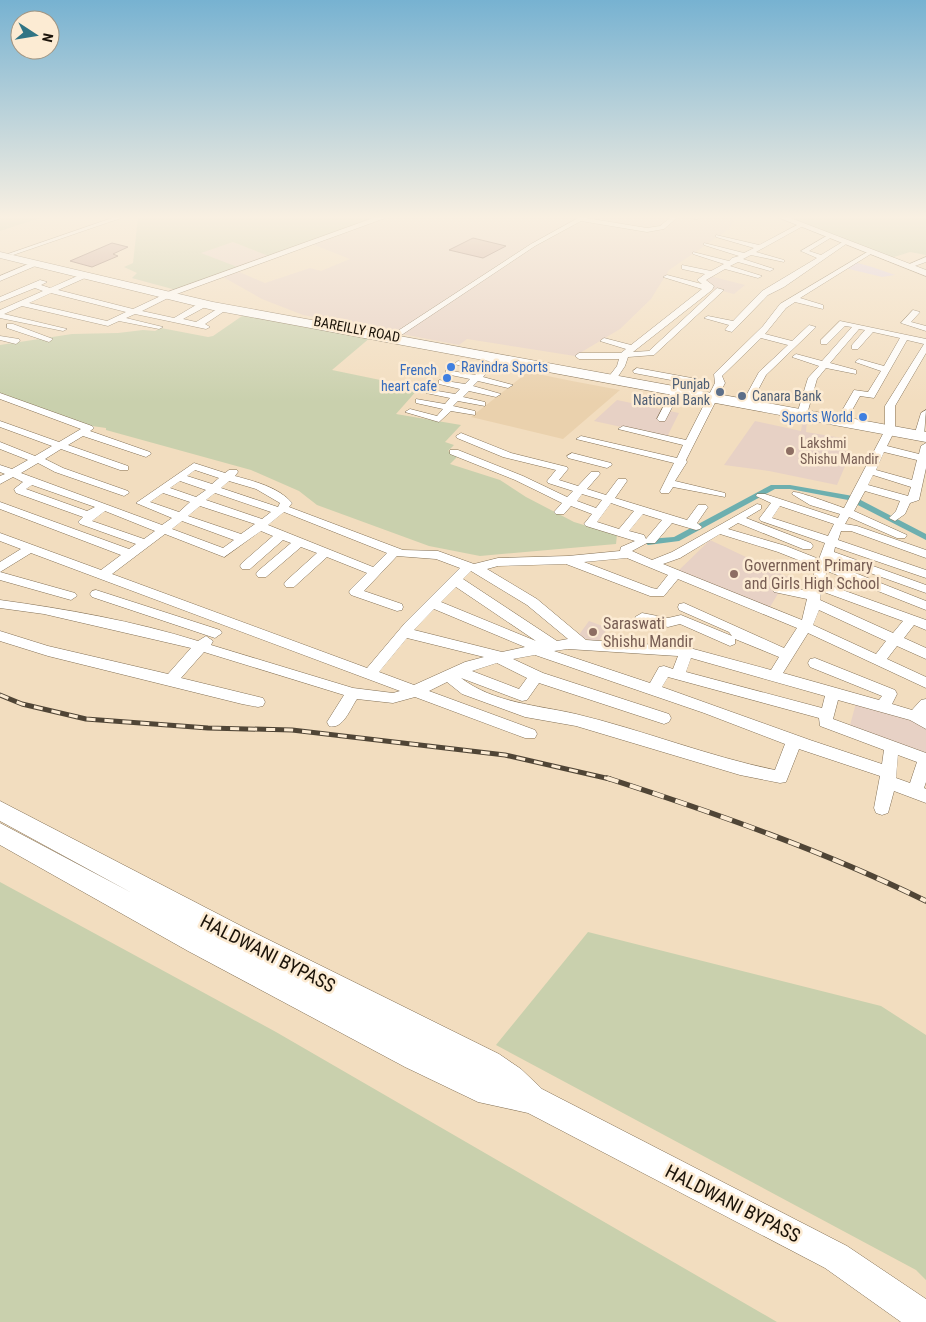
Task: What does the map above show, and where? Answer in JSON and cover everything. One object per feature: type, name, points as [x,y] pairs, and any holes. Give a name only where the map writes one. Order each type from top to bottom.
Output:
[{"type":"highway","name":"BAREILLY ROAD","points":[[101,279],[204,304],[392,337]]},
{"type":"highway","name":"BAREILLY ROAD","points":[[168,295],[392,337],[450,350],[890,430],[924,440]]},
{"type":"main road","points":[[168,295],[213,279]]},
{"type":"main road","name":"HALDWANI BYPASS","points":[[0,810],[230,934],[489,1064],[512,1079],[532,1099],[836,1257],[926,1319]]},
{"type":"main road","name":"HALDWANI BYPASS","points":[[0,833],[197,942],[415,1057],[478,1088],[497,1094],[532,1099]]},
{"type":"street","points":[[0,301],[52,279]]},
{"type":"street","points":[[0,314],[17,304],[77,279]]},
{"type":"street","points":[[392,337],[481,279]]},
{"type":"street","points":[[612,379],[621,366],[624,355],[710,286],[701,280],[703,279]]},
{"type":"street","points":[[734,325],[746,310],[765,293],[789,279]]},
{"type":"street","points":[[653,512],[682,462],[720,382],[717,376],[758,331],[766,328],[781,308],[825,279]]},
{"type":"street","points":[[668,281],[706,290]]},
{"type":"street","points":[[35,286],[174,321],[202,326],[225,308]]},
{"type":"street","points":[[775,288],[820,307]]},
{"type":"street","points":[[578,356],[651,353],[720,290]]},
{"type":"street","points":[[0,301],[102,324],[119,319],[168,295]]},
{"type":"street","points":[[174,321],[204,304]]},
{"type":"street","points":[[916,312],[905,323],[926,329]]},
{"type":"street","points":[[0,314],[62,329]]},
{"type":"street","points":[[708,318],[734,325],[747,324]]},
{"type":"street","points":[[119,319],[159,327]]},
{"type":"street","points":[[774,676],[811,617],[815,595],[834,538],[856,500],[890,430],[890,406],[926,344],[905,337],[843,323],[824,342]]},
{"type":"street","points":[[2,324],[49,340]]},
{"type":"street","points":[[747,403],[762,374],[812,326]]},
{"type":"street","points":[[802,414],[813,378],[858,326]]},
{"type":"street","points":[[855,346],[871,329]]},
{"type":"street","points":[[758,331],[793,344]]},
{"type":"street","points":[[841,421],[857,392],[871,396],[905,337]]},
{"type":"street","points":[[0,338],[16,341]]},
{"type":"street","points":[[604,341],[632,348]]},
{"type":"street","points":[[810,351],[832,356]]},
{"type":"street","points":[[796,357],[853,372]]},
{"type":"street","points":[[410,412],[439,419],[467,387],[497,358]]},
{"type":"street","points":[[860,362],[885,369]]},
{"type":"street","points":[[458,364],[486,369]]},
{"type":"street","points":[[637,371],[697,382],[691,393]]},
{"type":"street","points":[[449,372],[508,385]]},
{"type":"street","points":[[442,382],[496,394]]},
{"type":"street","points":[[662,419],[676,390]]},
{"type":"street","points":[[429,392],[482,404]]},
{"type":"street","points":[[0,396],[89,428],[0,481]]},
{"type":"street","points":[[419,401],[472,413]]},
{"type":"street","points":[[862,487],[913,500],[923,458],[926,413]]},
{"type":"street","points":[[0,424],[124,468]]},
{"type":"street","points":[[623,429],[690,444]]},
{"type":"street","points":[[82,432],[146,454]]},
{"type":"street","points":[[461,436],[507,455],[568,462],[602,469]]},
{"type":"street","points":[[581,439],[619,446],[682,462]]},
{"type":"street","points":[[0,445],[37,459],[59,470],[124,492]]},
{"type":"street","points":[[560,512],[602,469],[619,446]]},
{"type":"street","points":[[881,448],[923,458]]},
{"type":"street","points":[[454,452],[519,478],[569,502],[598,512]]},
{"type":"street","points":[[568,462],[547,479],[693,526],[702,508]]},
{"type":"street","points":[[0,468],[224,553],[243,539],[281,509],[286,504],[282,497],[264,491],[260,487],[232,473],[196,467],[142,503],[243,539]]},
{"type":"street","points":[[869,471],[917,485]]},
{"type":"street","points":[[102,575],[164,529],[232,473]]},
{"type":"street","points":[[182,478],[281,509],[396,552],[438,555],[471,567],[532,602],[582,645]]},
{"type":"street","points":[[31,481],[18,490],[88,514],[93,514]]},
{"type":"street","points":[[622,481],[590,524],[640,538],[642,542],[625,550],[628,554]]},
{"type":"street","points":[[667,489],[722,495]]},
{"type":"street","points":[[167,491],[261,524],[281,535],[375,572]]},
{"type":"street","points":[[797,494],[814,503],[834,538]]},
{"type":"street","points":[[895,518],[901,512],[906,499]]},
{"type":"street","points":[[652,564],[676,555],[719,530],[737,519],[759,501],[778,502],[834,538],[886,582],[926,606]]},
{"type":"street","points":[[778,502],[765,519],[808,546]]},
{"type":"street","points":[[0,505],[130,554]]},
{"type":"street","points":[[104,507],[84,522],[144,543]]},
{"type":"street","points":[[622,533],[641,509]]},
{"type":"street","points":[[651,540],[670,518]]},
{"type":"street","points":[[737,519],[780,530],[834,538],[902,540]]},
{"type":"street","points":[[834,538],[842,527],[852,528],[902,540],[926,554]]},
{"type":"street","points":[[719,530],[782,549],[834,538],[926,574]]},
{"type":"street","points":[[246,566],[281,535]]},
{"type":"street","points":[[0,537],[530,734]]},
{"type":"street","points":[[872,606],[886,582],[902,540]]},
{"type":"street","points":[[262,574],[300,542]]},
{"type":"street","points":[[0,568],[29,549]]},
{"type":"street","points":[[290,584],[325,552]]},
{"type":"street","points":[[396,552],[355,592],[397,608]]},
{"type":"street","points":[[334,722],[405,633],[455,580],[471,567],[498,562],[568,560],[628,554],[804,626],[926,683]]},
{"type":"street","points":[[568,560],[650,592],[660,593],[676,573]]},
{"type":"street","points":[[0,576],[71,596]]},
{"type":"street","points":[[455,580],[544,648]]},
{"type":"street","points":[[886,582],[926,589]]},
{"type":"street","points":[[778,589],[872,606],[926,625]]},
{"type":"street","points":[[96,594],[215,633]]},
{"type":"street","points":[[815,595],[894,640],[926,654]]},
{"type":"street","points":[[433,603],[484,626],[888,777],[921,794],[926,759],[825,722],[833,693]]},
{"type":"street","points":[[0,604],[44,610],[201,646],[356,694],[393,698],[417,691],[454,673],[500,658],[568,644],[686,652],[883,707],[921,720],[926,704]]},
{"type":"street","points":[[684,607],[734,629],[733,637],[713,659]]},
{"type":"street","points":[[642,617],[668,623],[680,619],[787,655]]},
{"type":"street","points":[[878,661],[912,620]]},
{"type":"street","points":[[171,680],[201,646],[227,621]]},
{"type":"street","points":[[405,633],[500,658],[536,676],[664,718]]},
{"type":"street","points":[[0,636],[35,649],[258,702]]},
{"type":"street","points":[[678,675],[686,652]]},
{"type":"street","points":[[815,663],[890,694],[883,707]]},
{"type":"street","points":[[653,690],[664,671],[828,715]]},
{"type":"street","points":[[454,673],[522,696],[536,676]]},
{"type":"street","points":[[454,673],[467,690],[525,711],[576,720],[740,769],[780,777],[794,741]]},
{"type":"street","points":[[882,808],[892,746]]},
{"type":"shaded area","points":[[134,279],[188,279],[157,285]]},
{"type":"shaded area","points":[[226,279],[255,279],[265,283],[278,279],[664,279],[651,299],[620,329],[575,356],[467,339],[459,345],[303,315],[262,299]]},
{"type":"shaded area","points":[[720,279],[745,285],[734,294],[711,288],[705,280]]},
{"type":"shaded area","points":[[528,372],[620,390],[563,439],[471,417]]},
{"type":"shaded area","points":[[617,400],[679,413],[667,437],[594,421]]},
{"type":"shaded area","name":"Lakshmi Shishu Mandir","points":[[803,419],[807,420],[806,432],[848,439],[843,450],[851,452],[837,485],[769,471],[724,465],[755,421],[801,431]]},
{"type":"shaded area","name":"Government Primary and Girls High School","points":[[710,540],[788,577],[770,607],[678,571]]},
{"type":"shaded area","name":"Saraswati Shishu Mandir","points":[[589,621],[608,628],[597,643],[578,636]]},
{"type":"shaded area","points":[[856,703],[914,721],[926,728],[926,755],[849,729]]},
{"type":"green space","points":[[135,279],[209,279],[176,290]]},
{"type":"green space","points":[[245,314],[371,337],[332,370],[419,388],[396,414],[461,425],[445,442],[454,445],[448,451],[458,456],[450,464],[500,480],[526,497],[574,522],[617,535],[616,544],[480,556],[429,546],[317,505],[299,491],[251,470],[106,430],[106,428],[92,426],[0,394],[0,345],[72,334],[155,331],[161,328],[208,337],[213,336]]},
{"type":"green space","points":[[0,882],[276,1032],[777,1322],[0,1322]]},
{"type":"green space","points":[[588,932],[881,1006],[926,1035],[926,1280],[916,1270],[496,1045]]},
{"type":"waterway","points":[[648,542],[676,539],[774,487],[790,487],[850,498],[926,537]]},
{"type":"railway","points":[[0,695],[22,704],[86,719],[208,728],[292,730],[505,755],[610,779]]},
{"type":"railway","points":[[610,779],[809,849],[926,901]]},
{"type":"place","name":"Ravindra Sports","points":[[451,367]]},
{"type":"place","name":"French heart cafe","points":[[447,378]]},
{"type":"place","name":"Punjab National Bank","points":[[720,392]]},
{"type":"place","name":"Canara Bank","points":[[742,396]]},
{"type":"place","name":"Sports World","points":[[863,417]]},
{"type":"place","name":"Lakshmi Shishu Mandir","points":[[790,451]]},
{"type":"place","name":"Government Primary and Girls High School","points":[[734,574]]},
{"type":"place","name":"Saraswati Shishu Mandir","points":[[593,632]]}]
